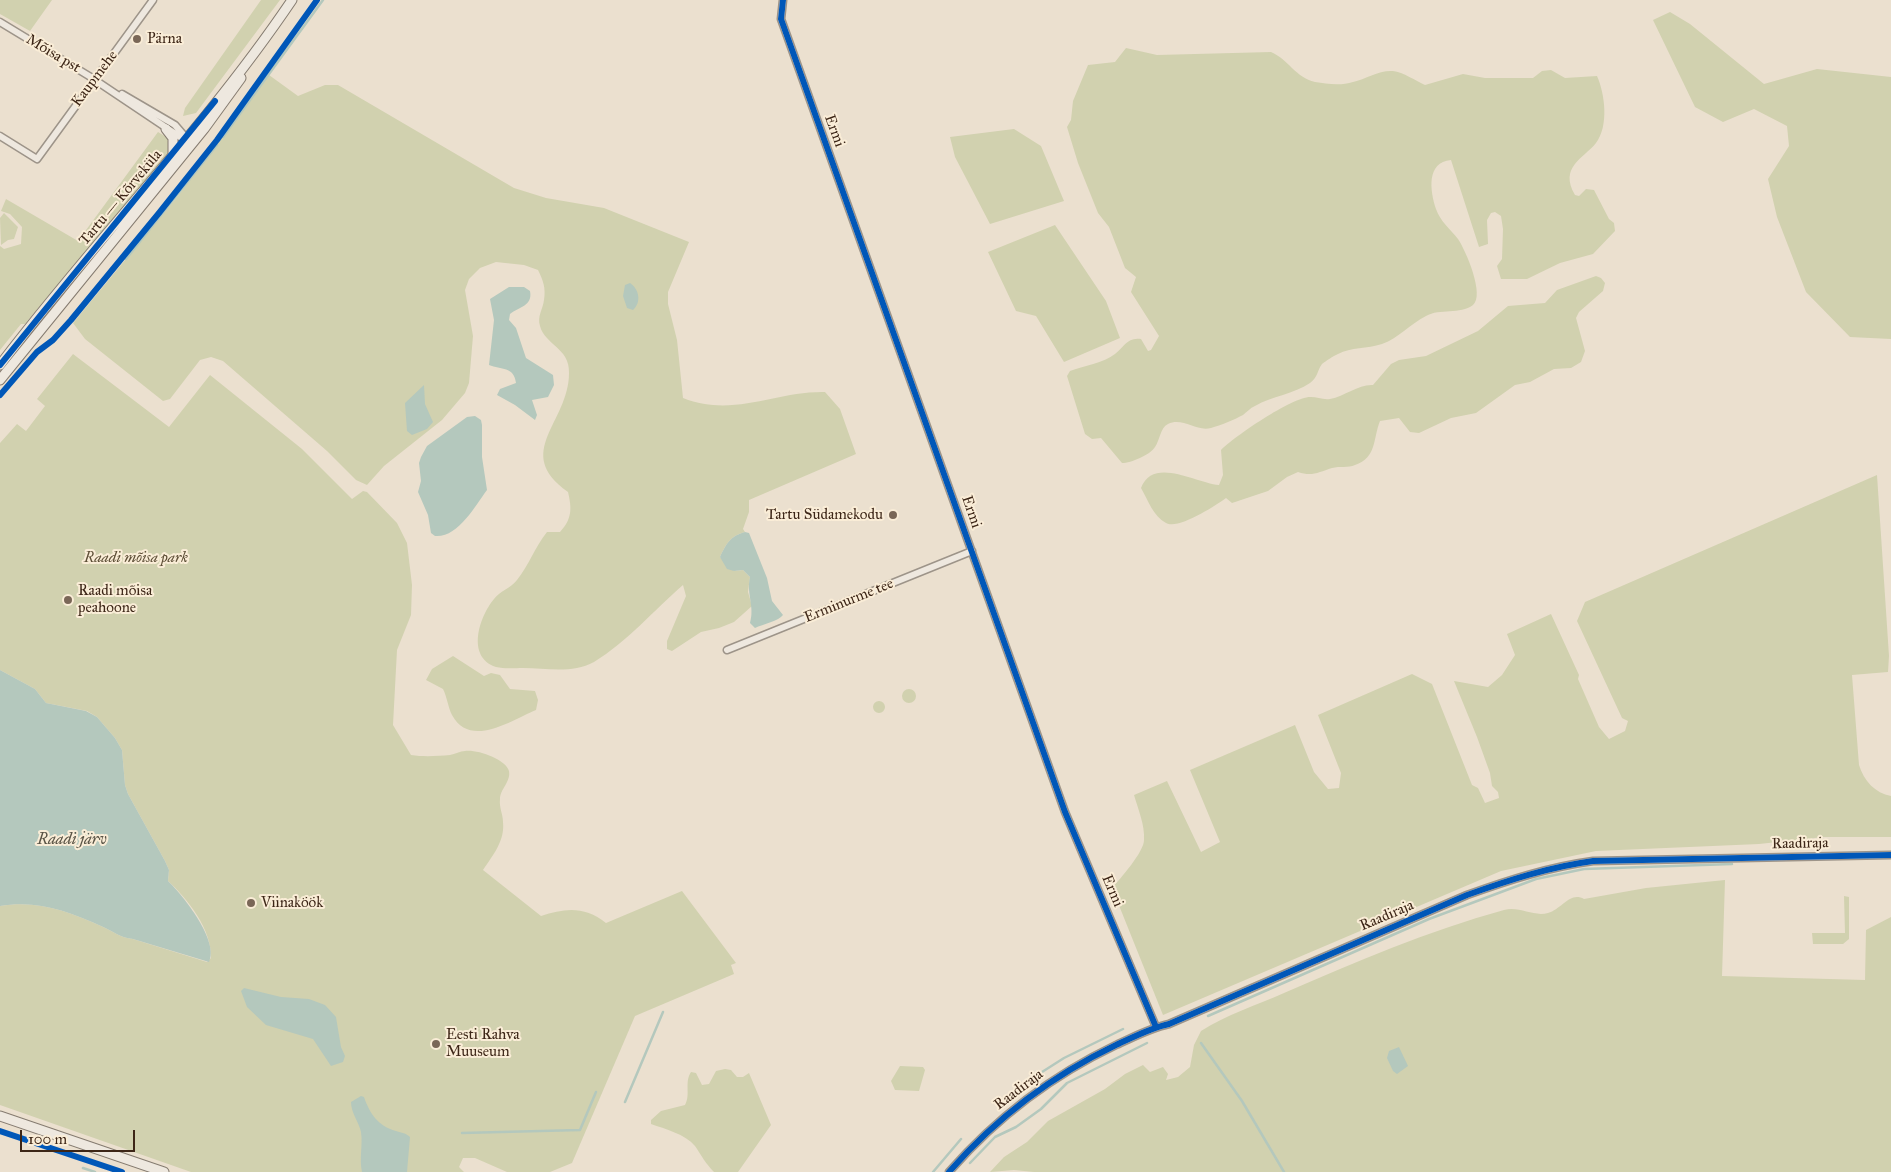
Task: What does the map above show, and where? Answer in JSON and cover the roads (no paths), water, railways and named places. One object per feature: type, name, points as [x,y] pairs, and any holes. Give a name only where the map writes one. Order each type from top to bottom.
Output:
[{"type":"main road","name":"Tartu — Kõrveküla","points":[[0,380],[189,141],[292,0]]},
{"type":"main road","points":[[166,128],[173,138],[173,155]]},
{"type":"main road","name":"Tartu — Kõrveküla","points":[[0,366],[44,309],[173,155],[189,141]]},
{"type":"main road","points":[[0,1116],[164,1172]]},
{"type":"street","name":"Kaupmehe","points":[[0,136],[37,159],[152,0]]},
{"type":"street","name":"Ermi","points":[[783,0],[781,19],[1065,812],[1156,1027]]},
{"type":"street","name":"Mõisa pst","points":[[0,22],[95,80],[166,128],[189,141]]},
{"type":"street","name":"Mõisa pst","points":[[105,87],[175,125],[189,141]]},
{"type":"street","name":"Erminurme tee","points":[[726,650],[972,552]]},
{"type":"street","name":"Raadiraja","points":[[949,1172],[988,1129],[1031,1094],[1086,1060],[1156,1027],[1169,1024],[1467,895],[1508,880],[1559,866],[1593,861],[1891,855]]},
{"type":"water","points":[[630,283],[636,289],[638,296],[638,303],[633,310],[627,308],[623,296],[625,285]]},
{"type":"water","points":[[509,287],[524,287],[530,291],[527,303],[510,314],[509,320],[516,328],[526,358],[553,375],[554,385],[548,397],[532,400],[537,415],[535,420],[515,405],[497,395],[500,389],[516,383],[515,378],[510,371],[489,365],[494,320],[490,299]]},
{"type":"water","points":[[424,385],[425,404],[433,422],[427,429],[412,435],[407,431],[405,403]]},
{"type":"water","points":[[475,416],[481,420],[482,425],[482,457],[487,490],[458,527],[451,532],[435,536],[431,533],[428,515],[418,492],[421,481],[419,463],[421,457],[427,446],[467,417]]},
{"type":"water","points":[[745,532],[749,533],[767,578],[772,601],[783,615],[774,621],[755,628],[750,623],[752,611],[749,589],[750,577],[743,570],[734,571],[727,569],[720,557],[729,541]]},
{"type":"water","name":"Raadi järv","points":[[0,670],[35,689],[46,703],[86,711],[97,717],[115,738],[122,750],[125,785],[128,794],[165,861],[169,870],[168,881],[182,897],[205,931],[211,953],[209,962],[124,937],[64,911],[27,904],[0,906]]},
{"type":"water","points":[[244,988],[281,997],[309,999],[325,1005],[336,1017],[341,1047],[345,1056],[343,1062],[331,1066],[313,1039],[266,1025],[247,1007],[241,991]]},
{"type":"water","points":[[1399,1047],[1408,1066],[1397,1074],[1393,1071],[1387,1058],[1389,1051]]},
{"type":"water","points":[[361,1096],[364,1097],[372,1114],[380,1123],[410,1137],[407,1172],[362,1172],[361,1132],[352,1110],[351,1102]]},
{"type":"waterway","points":[[223,137],[323,0]]},
{"type":"waterway","points":[[126,259],[217,145]]},
{"type":"waterway","points":[[1208,1016],[1429,919],[1536,879],[1584,869],[1732,864]]},
{"type":"waterway","points":[[625,1102],[663,1012]]},
{"type":"waterway","points":[[1031,1079],[1064,1058],[1123,1029]]},
{"type":"waterway","points":[[970,1163],[995,1137],[1016,1127],[1041,1109],[1067,1083],[1147,1043]]},
{"type":"waterway","points":[[1201,1043],[1242,1101],[1284,1172]]},
{"type":"waterway","points":[[462,1133],[580,1130],[596,1092]]},
{"type":"waterway","points":[[933,1172],[961,1139]]},
{"type":"waterway","points":[[83,1168],[95,1172]]},
{"type":"place","name":"Pärna","points":[[137,39]]},
{"type":"place","name":"Tartu Südamekodu","points":[[893,515]]},
{"type":"place","name":"Raadi mõisa peahoone","points":[[68,600]]},
{"type":"place","name":"Viinaköök","points":[[251,903]]},
{"type":"place","name":"Eesti Rahva Muuseum","points":[[436,1044]]},
{"type":"park label","name":"Raadi mõisa park","points":[[136,558]]}]
